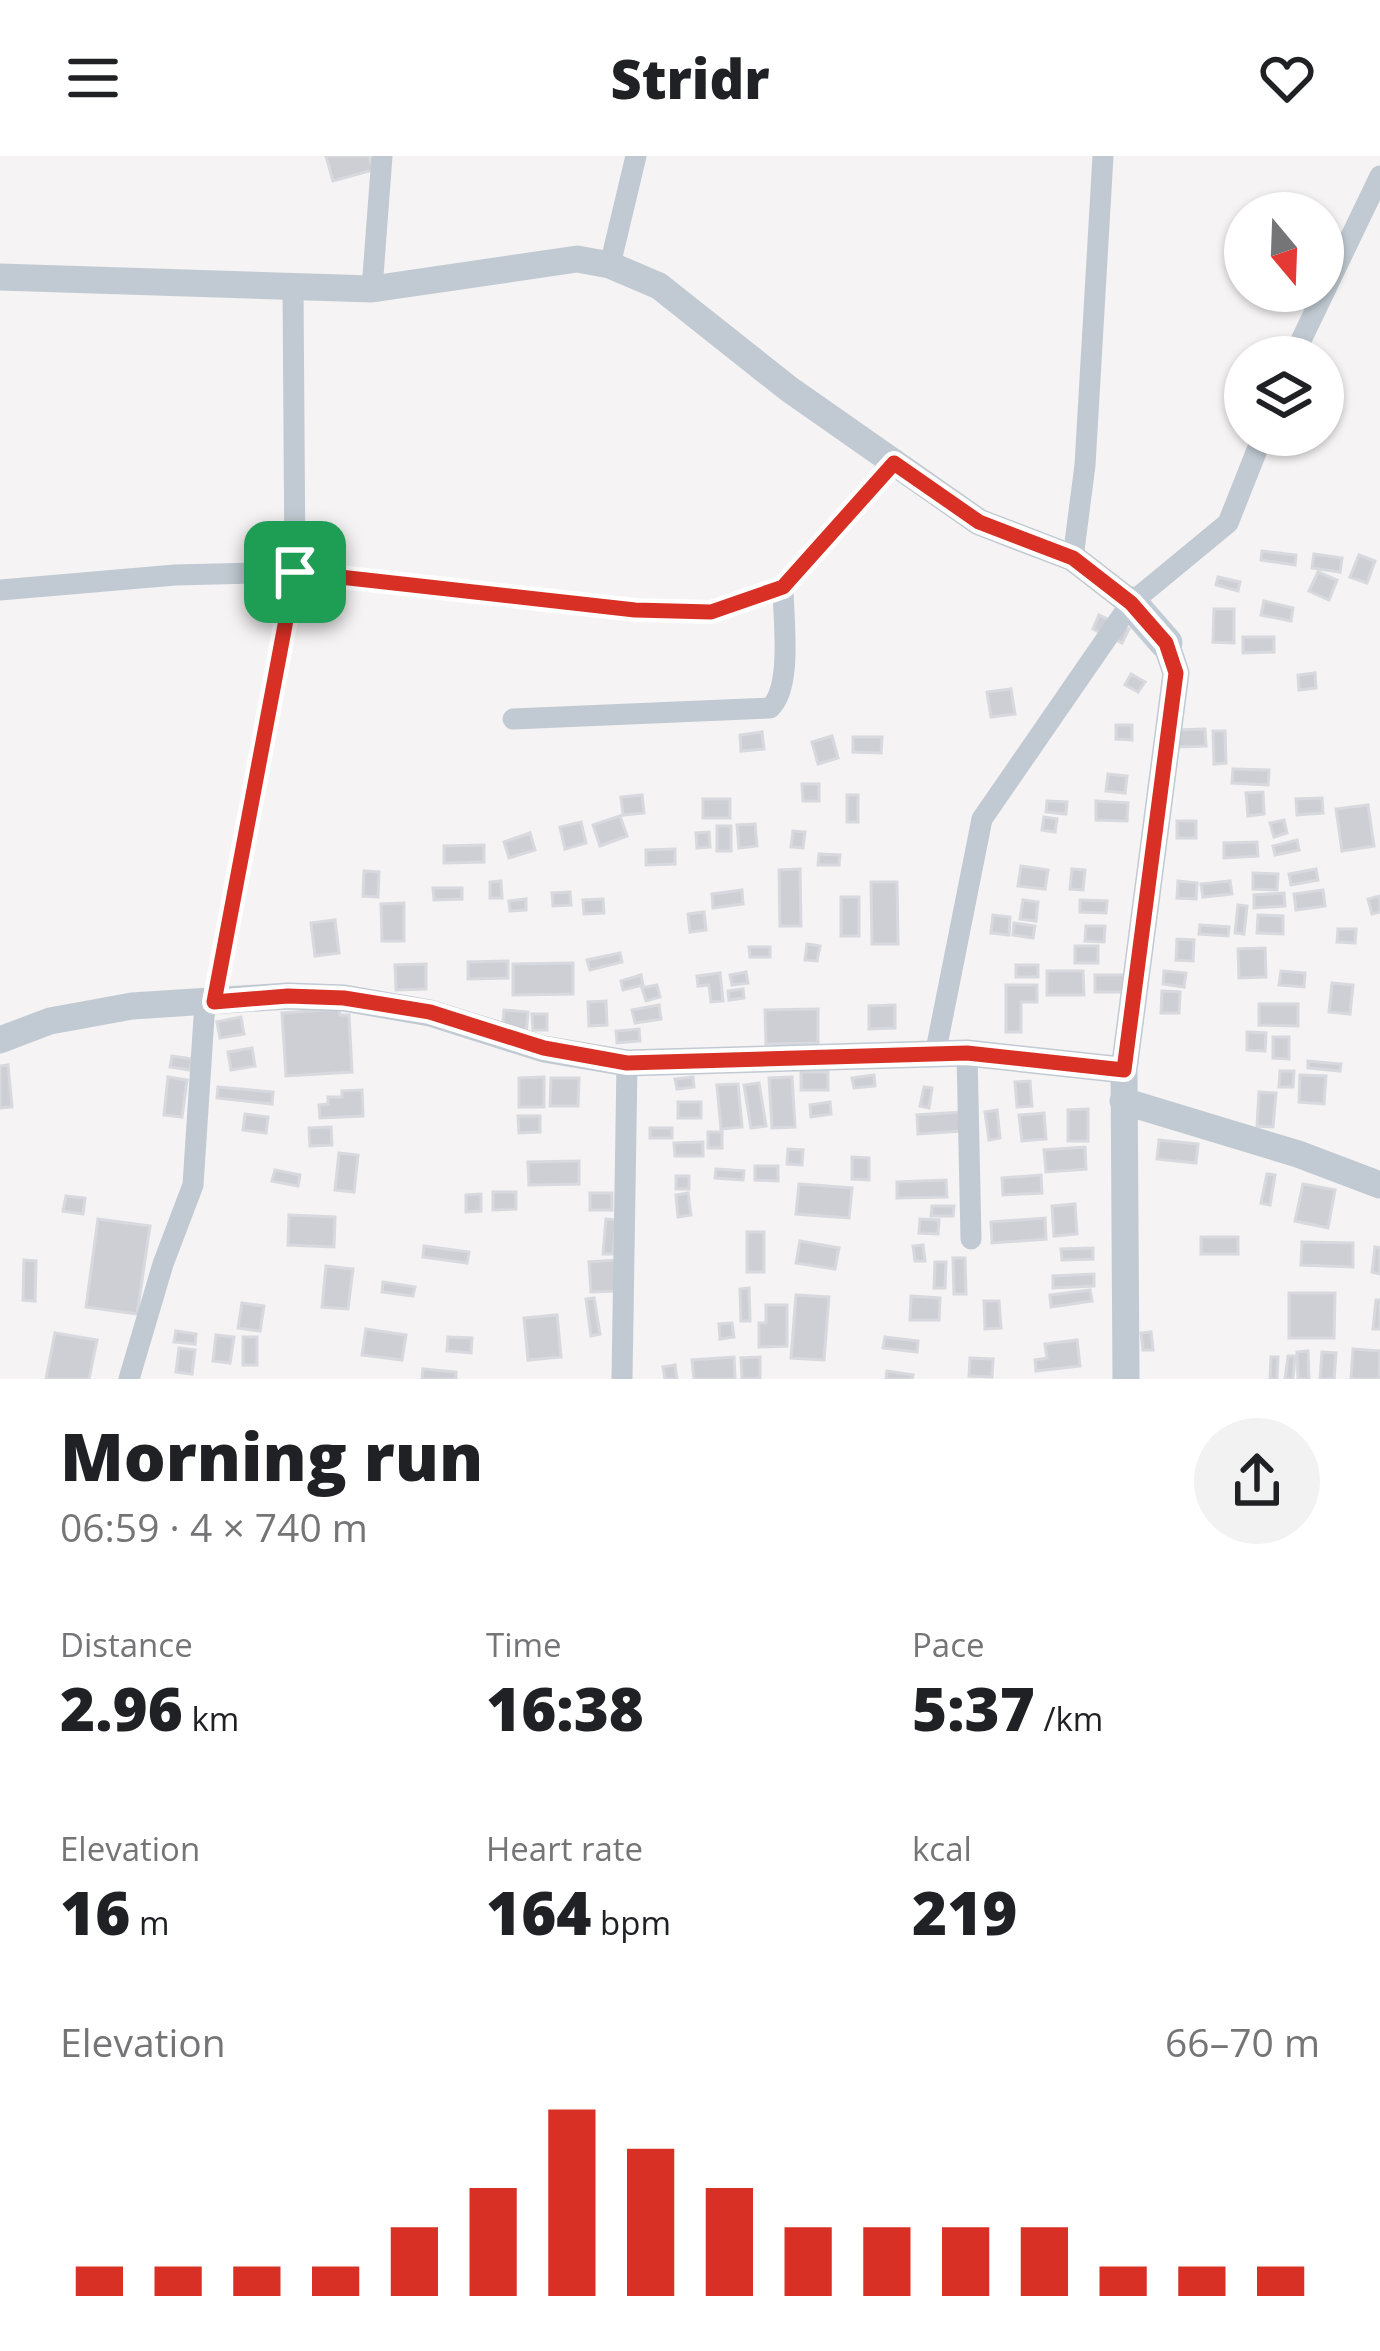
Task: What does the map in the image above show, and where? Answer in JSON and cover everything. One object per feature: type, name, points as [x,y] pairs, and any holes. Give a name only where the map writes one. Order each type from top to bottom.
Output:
[{"type":"main road","points":[[1131,603],[1166,643]]},
{"type":"street","points":[[371,290],[382,156]]},
{"type":"street","points":[[610,265],[636,156]]},
{"type":"street","points":[[1073,558],[1084,465],[1103,156]]},
{"type":"street","points":[[1303,336],[1380,176]]},
{"type":"street","points":[[0,277],[371,290],[577,259],[610,265],[659,286],[790,389],[979,522],[1073,558],[1131,603]]},
{"type":"street","points":[[129,1379],[163,1264],[193,1185],[210,1002],[295,572],[293,287]]},
{"type":"street","points":[[935,1055],[982,819],[1131,603],[1228,523],[1255,456]]},
{"type":"street","points":[[0,590],[176,575],[295,572],[635,610],[711,612],[783,587],[894,463]]},
{"type":"street","points":[[513,719],[770,708],[784,683],[783,587]]},
{"type":"street","points":[[1126,1379],[1124,1070],[1176,673],[1166,643]]},
{"type":"street","points":[[0,1040],[50,1021],[132,1006],[288,996],[344,998],[430,1012],[544,1048],[627,1063],[967,1053],[1124,1070]]},
{"type":"street","points":[[967,1053],[971,1239]]},
{"type":"street","points":[[622,1379],[627,1063]]},
{"type":"street","points":[[1123,1101],[1298,1154],[1380,1185]]},
{"type":"building","points":[[326,156],[369,156],[373,170],[333,181]]},
{"type":"building","points":[[1262,551],[1296,555],[1295,565],[1261,560]]},
{"type":"building","points":[[1314,554],[1342,558],[1340,572],[1312,568]]},
{"type":"building","points":[[1359,555],[1375,561],[1367,583],[1350,577]]},
{"type":"building","points":[[1318,572],[1337,580],[1329,600],[1309,591]]},
{"type":"building","points":[[1218,577],[1240,582],[1238,591],[1216,585]]},
{"type":"building","points":[[1264,601],[1293,608],[1291,621],[1261,615]]},
{"type":"building","points":[[1214,609],[1234,609],[1234,643],[1213,642]]},
{"type":"building","points":[[1099,615],[1129,629],[1122,643],[1093,629]]},
{"type":"building","points":[[1243,637],[1274,637],[1274,652],[1243,653]]},
{"type":"building","points":[[1315,673],[1316,688],[1299,690],[1298,675]]},
{"type":"building","points":[[1131,674],[1145,682],[1138,692],[1125,685]]},
{"type":"building","points":[[1011,689],[1015,714],[991,717],[987,692]]},
{"type":"building","points":[[1116,725],[1132,725],[1132,740],[1116,739]]},
{"type":"building","points":[[1205,729],[1206,746],[1178,747],[1178,730]]},
{"type":"building","points":[[1213,731],[1225,731],[1226,763],[1214,764]]},
{"type":"building","points":[[762,732],[764,749],[741,751],[740,735]]},
{"type":"building","points":[[832,736],[838,758],[818,764],[812,742]]},
{"type":"building","points":[[853,737],[882,737],[881,753],[853,752]]},
{"type":"building","points":[[1233,769],[1269,770],[1268,785],[1232,783]]},
{"type":"building","points":[[1108,774],[1127,776],[1125,793],[1106,791]]},
{"type":"building","points":[[802,784],[819,784],[819,801],[803,801]]},
{"type":"building","points":[[1263,792],[1264,814],[1248,816],[1246,793]]},
{"type":"building","points":[[642,795],[644,813],[623,815],[621,797]]},
{"type":"building","points":[[847,795],[858,795],[858,822],[847,822]]},
{"type":"building","points":[[1322,798],[1323,813],[1297,815],[1296,799]]},
{"type":"building","points":[[703,799],[730,799],[730,818],[703,818]]},
{"type":"building","points":[[1047,801],[1067,802],[1066,814],[1046,812]]},
{"type":"building","points":[[1096,801],[1128,803],[1127,821],[1096,820]]},
{"type":"building","points":[[1368,805],[1374,846],[1342,851],[1336,809]]},
{"type":"building","points":[[620,816],[627,836],[600,846],[593,825]]},
{"type":"building","points":[[1044,817],[1057,819],[1055,832],[1042,830]]},
{"type":"building","points":[[1284,820],[1287,833],[1274,837],[1270,823]]},
{"type":"building","points":[[1177,821],[1196,821],[1196,838],[1177,838]]},
{"type":"building","points":[[581,822],[586,843],[565,849],[560,827]]},
{"type":"building","points":[[755,824],[757,846],[739,848],[737,825]]},
{"type":"building","points":[[717,826],[731,826],[731,851],[717,851]]},
{"type":"building","points":[[793,831],[805,832],[803,848],[791,847]]},
{"type":"building","points":[[709,832],[710,847],[697,848],[696,833]]},
{"type":"building","points":[[530,833],[535,850],[509,858],[504,842]]},
{"type":"building","points":[[1297,840],[1299,850],[1275,855],[1273,846]]},
{"type":"building","points":[[1257,842],[1258,856],[1224,858],[1224,843]]},
{"type":"building","points":[[484,845],[484,862],[444,863],[444,846]]},
{"type":"building","points":[[675,849],[675,864],[646,865],[646,850]]},
{"type":"building","points":[[819,854],[840,855],[839,865],[818,865]]},
{"type":"building","points":[[1021,866],[1048,870],[1045,889],[1018,886]]},
{"type":"building","points":[[800,869],[801,926],[780,926],[779,870]]},
{"type":"building","points":[[1072,869],[1085,870],[1083,890],[1070,889]]},
{"type":"building","points":[[1316,869],[1318,880],[1291,885],[1289,874]]},
{"type":"building","points":[[364,871],[379,872],[378,897],[363,896]]},
{"type":"building","points":[[1253,873],[1278,874],[1277,890],[1253,889]]},
{"type":"building","points":[[501,881],[502,898],[490,898],[490,882]]},
{"type":"building","points":[[1178,881],[1197,883],[1196,899],[1177,898]]},
{"type":"building","points":[[1230,881],[1232,894],[1203,897],[1201,884]]},
{"type":"building","points":[[871,882],[897,882],[898,944],[872,944]]},
{"type":"building","points":[[433,888],[462,888],[462,899],[434,900]]},
{"type":"building","points":[[742,890],[743,904],[713,908],[712,894]]},
{"type":"building","points":[[1323,890],[1325,906],[1296,910],[1294,894]]},
{"type":"building","points":[[570,892],[571,905],[553,906],[552,893]]},
{"type":"building","points":[[1284,893],[1285,906],[1254,908],[1254,895]]},
{"type":"building","points":[[1380,896],[1380,912],[1372,914],[1368,899]]},
{"type":"building","points":[[841,897],[859,897],[859,936],[841,936]]},
{"type":"building","points":[[526,899],[526,910],[510,911],[509,901]]},
{"type":"building","points":[[603,899],[604,913],[584,914],[583,900]]},
{"type":"building","points":[[1023,900],[1038,902],[1036,921],[1020,919]]},
{"type":"building","points":[[1080,900],[1107,901],[1106,913],[1080,912]]},
{"type":"building","points":[[404,903],[404,941],[382,941],[381,904]]},
{"type":"building","points":[[1238,905],[1247,906],[1244,934],[1235,933]]},
{"type":"building","points":[[704,912],[706,930],[690,932],[688,914]]},
{"type":"building","points":[[993,915],[1010,917],[1009,935],[991,933]]},
{"type":"building","points":[[1258,915],[1283,916],[1283,934],[1257,933]]},
{"type":"building","points":[[335,920],[339,953],[315,956],[311,923]]},
{"type":"building","points":[[1014,923],[1035,926],[1033,938],[1013,935]]},
{"type":"building","points":[[1200,925],[1229,927],[1228,936],[1199,934]]},
{"type":"building","points":[[1086,926],[1105,926],[1104,942],[1085,941]]},
{"type":"building","points":[[1338,929],[1356,929],[1355,943],[1337,942]]},
{"type":"building","points":[[1177,939],[1194,940],[1193,961],[1176,960]]},
{"type":"building","points":[[807,944],[820,946],[817,961],[805,960]]},
{"type":"building","points":[[1075,946],[1098,946],[1098,963],[1075,963]]},
{"type":"building","points":[[749,947],[770,947],[770,957],[750,957]]},
{"type":"building","points":[[1265,948],[1266,977],[1239,978],[1238,949]]},
{"type":"building","points":[[620,953],[622,962],[590,970],[587,960]]},
{"type":"building","points":[[508,961],[508,978],[468,979],[468,962]]},
{"type":"building","points":[[573,963],[573,994],[513,995],[513,964]]},
{"type":"building","points":[[426,964],[426,989],[396,990],[395,965]]},
{"type":"building","points":[[1016,965],[1038,965],[1038,977],[1016,977]]},
{"type":"building","points":[[1047,971],[1083,971],[1084,995],[1047,995]]},
{"type":"building","points":[[1164,971],[1186,973],[1184,987],[1163,984]]},
{"type":"building","points":[[1281,971],[1305,973],[1304,987],[1279,985]]},
{"type":"building","points":[[746,972],[748,983],[732,985],[730,975]]},
{"type":"building","points":[[720,973],[723,1001],[711,1002],[709,985],[698,986],[697,976]]},
{"type":"building","points":[[641,975],[643,985],[623,990],[621,981]]},
{"type":"building","points":[[1095,975],[1126,975],[1126,992],[1095,992]]},
{"type":"building","points":[[1332,983],[1353,985],[1350,1014],[1329,1012]]},
{"type":"building","points":[[657,985],[660,997],[646,1001],[642,988]]},
{"type":"building","points":[[1006,985],[1037,985],[1037,1002],[1021,1002],[1021,1032],[1006,1032]]},
{"type":"building","points":[[743,989],[744,998],[729,1000],[728,991]]},
{"type":"building","points":[[1162,991],[1180,992],[1179,1013],[1161,1013]]},
{"type":"building","points":[[606,1001],[607,1025],[589,1026],[588,1002]]},
{"type":"building","points":[[1259,1004],[1298,1004],[1298,1026],[1259,1025]]},
{"type":"building","points":[[659,1005],[661,1019],[635,1023],[632,1010]]},
{"type":"building","points":[[895,1005],[895,1028],[869,1029],[869,1006]]},
{"type":"building","points":[[339,1009],[340,1015],[349,1015],[352,1072],[286,1076],[282,1013]]},
{"type":"building","points":[[818,1009],[818,1043],[766,1044],[765,1010]]},
{"type":"building","points":[[504,1010],[528,1012],[526,1035],[502,1033]]},
{"type":"building","points":[[532,1014],[547,1014],[547,1030],[533,1030]]},
{"type":"building","points":[[241,1017],[244,1034],[220,1038],[217,1022]]},
{"type":"building","points":[[639,1029],[640,1041],[617,1043],[616,1031]]},
{"type":"building","points":[[1247,1032],[1266,1033],[1265,1051],[1247,1050]]},
{"type":"building","points":[[1273,1037],[1289,1037],[1289,1059],[1273,1058]]},
{"type":"building","points":[[252,1048],[255,1066],[231,1070],[228,1052]]},
{"type":"building","points":[[172,1056],[192,1059],[190,1070],[170,1067]]},
{"type":"building","points":[[1308,1061],[1341,1064],[1340,1071],[1308,1068]]},
{"type":"building","points":[[8,1065],[12,1107],[0,1108],[0,1066]]},
{"type":"building","points":[[1280,1071],[1294,1071],[1293,1087],[1279,1087]]},
{"type":"building","points":[[801,1072],[828,1072],[828,1090],[801,1090]]},
{"type":"building","points":[[874,1075],[875,1086],[854,1088],[852,1078]]},
{"type":"building","points":[[1300,1075],[1326,1076],[1324,1104],[1299,1102]]},
{"type":"building","points":[[168,1077],[187,1080],[182,1117],[164,1115]]},
{"type":"building","points":[[544,1077],[544,1107],[519,1107],[519,1078]]},
{"type":"building","points":[[693,1077],[694,1087],[677,1089],[675,1079]]},
{"type":"building","points":[[792,1077],[795,1127],[772,1128],[769,1078]]},
{"type":"building","points":[[551,1078],[579,1078],[578,1106],[550,1106]]},
{"type":"building","points":[[1030,1081],[1032,1106],[1017,1107],[1015,1082]]},
{"type":"building","points":[[759,1083],[766,1126],[751,1128],[744,1085]]},
{"type":"building","points":[[738,1084],[742,1127],[721,1129],[717,1085]]},
{"type":"building","points":[[218,1087],[273,1092],[272,1104],[217,1098]]},
{"type":"building","points":[[924,1087],[932,1088],[929,1108],[920,1106]]},
{"type":"building","points":[[362,1090],[363,1116],[320,1118],[319,1105],[328,1104],[328,1097]]},
{"type":"building","points":[[1259,1092],[1276,1093],[1273,1127],[1257,1126]]},
{"type":"building","points":[[678,1102],[701,1102],[701,1118],[678,1118]]},
{"type":"building","points":[[830,1102],[831,1114],[811,1117],[810,1105]]},
{"type":"building","points":[[1088,1109],[1088,1141],[1068,1141],[1068,1110]]},
{"type":"building","points":[[997,1110],[1000,1138],[989,1140],[985,1112]]},
{"type":"building","points":[[961,1112],[962,1131],[918,1134],[917,1115]]},
{"type":"building","points":[[1044,1113],[1046,1139],[1022,1141],[1019,1115]]},
{"type":"building","points":[[245,1114],[268,1117],[266,1133],[243,1130]]},
{"type":"building","points":[[518,1116],[540,1116],[540,1132],[519,1133]]},
{"type":"building","points":[[331,1127],[332,1145],[310,1146],[309,1128]]},
{"type":"building","points":[[650,1128],[672,1128],[672,1138],[650,1138]]},
{"type":"building","points":[[708,1132],[722,1132],[722,1148],[708,1148]]},
{"type":"building","points":[[1159,1140],[1198,1144],[1196,1163],[1157,1159]]},
{"type":"building","points":[[703,1142],[703,1156],[675,1156],[674,1143]]},
{"type":"building","points":[[1085,1147],[1086,1169],[1046,1172],[1044,1150]]},
{"type":"building","points":[[788,1149],[803,1150],[802,1165],[787,1164]]},
{"type":"building","points":[[339,1153],[358,1155],[354,1192],[335,1190]]},
{"type":"building","points":[[852,1157],[869,1158],[869,1180],[852,1179]]},
{"type":"building","points":[[579,1161],[579,1184],[529,1185],[528,1162]]},
{"type":"building","points":[[755,1166],[778,1166],[778,1181],[755,1180]]},
{"type":"building","points":[[716,1169],[744,1171],[743,1180],[715,1178]]},
{"type":"building","points":[[275,1170],[300,1175],[298,1186],[272,1181]]},
{"type":"building","points":[[1267,1174],[1275,1175],[1270,1205],[1261,1203]]},
{"type":"building","points":[[1041,1175],[1042,1193],[1003,1195],[1002,1178]]},
{"type":"building","points":[[676,1176],[689,1176],[689,1189],[676,1189]]},
{"type":"building","points":[[946,1180],[947,1197],[897,1198],[897,1182]]},
{"type":"building","points":[[799,1184],[852,1188],[849,1218],[796,1214]]},
{"type":"building","points":[[1303,1184],[1335,1190],[1328,1228],[1295,1221]]},
{"type":"building","points":[[493,1192],[516,1192],[516,1209],[493,1210]]},
{"type":"building","points":[[590,1193],[612,1193],[612,1210],[590,1210]]},
{"type":"building","points":[[688,1193],[691,1215],[678,1217],[676,1195]]},
{"type":"building","points":[[481,1194],[481,1211],[466,1212],[466,1195]]},
{"type":"building","points":[[66,1196],[85,1198],[83,1214],[63,1211]]},
{"type":"building","points":[[1075,1204],[1077,1234],[1054,1236],[1052,1206]]},
{"type":"building","points":[[932,1206],[954,1206],[953,1216],[931,1216]]},
{"type":"building","points":[[289,1215],[335,1217],[334,1247],[288,1245]]},
{"type":"building","points":[[1045,1218],[1046,1239],[992,1243],[991,1222]]},
{"type":"building","points":[[98,1219],[150,1226],[137,1314],[86,1307]]},
{"type":"building","points":[[606,1219],[616,1220],[613,1254],[603,1254]]},
{"type":"building","points":[[920,1219],[939,1220],[938,1234],[919,1233]]},
{"type":"building","points":[[747,1232],[764,1232],[764,1272],[747,1272]]},
{"type":"building","points":[[1201,1237],[1238,1237],[1238,1254],[1201,1254]]},
{"type":"building","points":[[800,1241],[839,1248],[835,1269],[796,1263]]},
{"type":"building","points":[[1302,1242],[1353,1243],[1353,1267],[1301,1265]]},
{"type":"building","points":[[923,1245],[925,1261],[915,1261],[913,1246]]},
{"type":"building","points":[[424,1246],[469,1252],[467,1263],[423,1257]]},
{"type":"building","points":[[1375,1247],[1380,1248],[1380,1274],[1372,1272]]},
{"type":"building","points":[[1093,1248],[1093,1259],[1062,1260],[1061,1249]]},
{"type":"building","points":[[953,1258],[965,1258],[966,1294],[954,1294]]},
{"type":"building","points":[[24,1260],[36,1261],[35,1301],[23,1300]]},
{"type":"building","points":[[616,1260],[618,1291],[591,1292],[589,1262]]},
{"type":"building","points":[[935,1262],[946,1262],[945,1288],[934,1288]]},
{"type":"building","points":[[326,1266],[353,1269],[348,1309],[322,1307]]},
{"type":"building","points":[[1094,1274],[1094,1286],[1053,1288],[1053,1276]]},
{"type":"building","points":[[383,1282],[415,1287],[413,1296],[382,1292]]},
{"type":"building","points":[[749,1288],[750,1321],[741,1321],[740,1289]]},
{"type":"building","points":[[1090,1290],[1092,1301],[1051,1307],[1050,1295]]},
{"type":"building","points":[[1289,1293],[1335,1293],[1334,1338],[1289,1338]]},
{"type":"building","points":[[796,1295],[829,1297],[824,1360],[791,1358]]},
{"type":"building","points":[[911,1296],[940,1298],[939,1320],[910,1320]]},
{"type":"building","points":[[594,1298],[600,1334],[591,1336],[586,1299]]},
{"type":"building","points":[[1376,1300],[1380,1300],[1380,1329],[1373,1329]]},
{"type":"building","points":[[984,1301],[999,1301],[1001,1328],[985,1329]]},
{"type":"building","points":[[242,1303],[264,1306],[260,1331],[238,1328]]},
{"type":"building","points":[[766,1305],[787,1305],[787,1346],[759,1347],[759,1323],[766,1323]]},
{"type":"building","points":[[557,1315],[561,1357],[528,1360],[524,1318]]},
{"type":"building","points":[[732,1323],[734,1337],[720,1339],[719,1324]]},
{"type":"building","points":[[366,1329],[406,1335],[402,1360],[362,1355]]},
{"type":"building","points":[[176,1331],[196,1334],[195,1344],[174,1342]]},
{"type":"building","points":[[1151,1332],[1153,1350],[1143,1350],[1141,1333]]},
{"type":"building","points":[[55,1333],[97,1340],[89,1379],[46,1379]]},
{"type":"building","points":[[216,1335],[234,1337],[230,1363],[213,1361]]},
{"type":"building","points":[[243,1337],[257,1337],[257,1365],[243,1365]]},
{"type":"building","points":[[448,1337],[472,1338],[471,1353],[447,1351]]},
{"type":"building","points":[[885,1337],[918,1341],[917,1352],[883,1348]]},
{"type":"building","points":[[1077,1340],[1080,1366],[1036,1371],[1035,1360],[1047,1358],[1045,1344]]},
{"type":"building","points":[[179,1348],[195,1350],[192,1374],[176,1372]]},
{"type":"building","points":[[1353,1349],[1380,1351],[1379,1379],[1351,1379]]},
{"type":"building","points":[[1308,1351],[1309,1379],[1298,1379],[1297,1352]]},
{"type":"building","points":[[1322,1352],[1336,1353],[1334,1379],[1320,1379]]},
{"type":"building","points":[[1288,1356],[1295,1356],[1293,1379],[1285,1379]]},
{"type":"building","points":[[734,1357],[735,1379],[694,1379],[692,1360]]},
{"type":"building","points":[[760,1357],[760,1378],[742,1379],[741,1358]]},
{"type":"building","points":[[1271,1357],[1278,1357],[1277,1379],[1270,1379]]},
{"type":"building","points":[[970,1358],[993,1359],[992,1377],[969,1376]]},
{"type":"building","points":[[675,1365],[677,1379],[665,1379],[663,1367]]},
{"type":"building","points":[[423,1369],[456,1372],[456,1379],[422,1379]]},
{"type":"building","points":[[887,1371],[913,1375],[912,1379],[886,1379]]},
{"type":"route","points":[[894,463],[979,522],[1073,558],[1131,603],[1166,643],[1176,673],[1124,1070],[967,1053],[627,1063],[544,1048],[430,1012],[344,998],[288,996],[214,1002],[295,572],[635,610],[711,612],[783,587],[894,463]]}]
